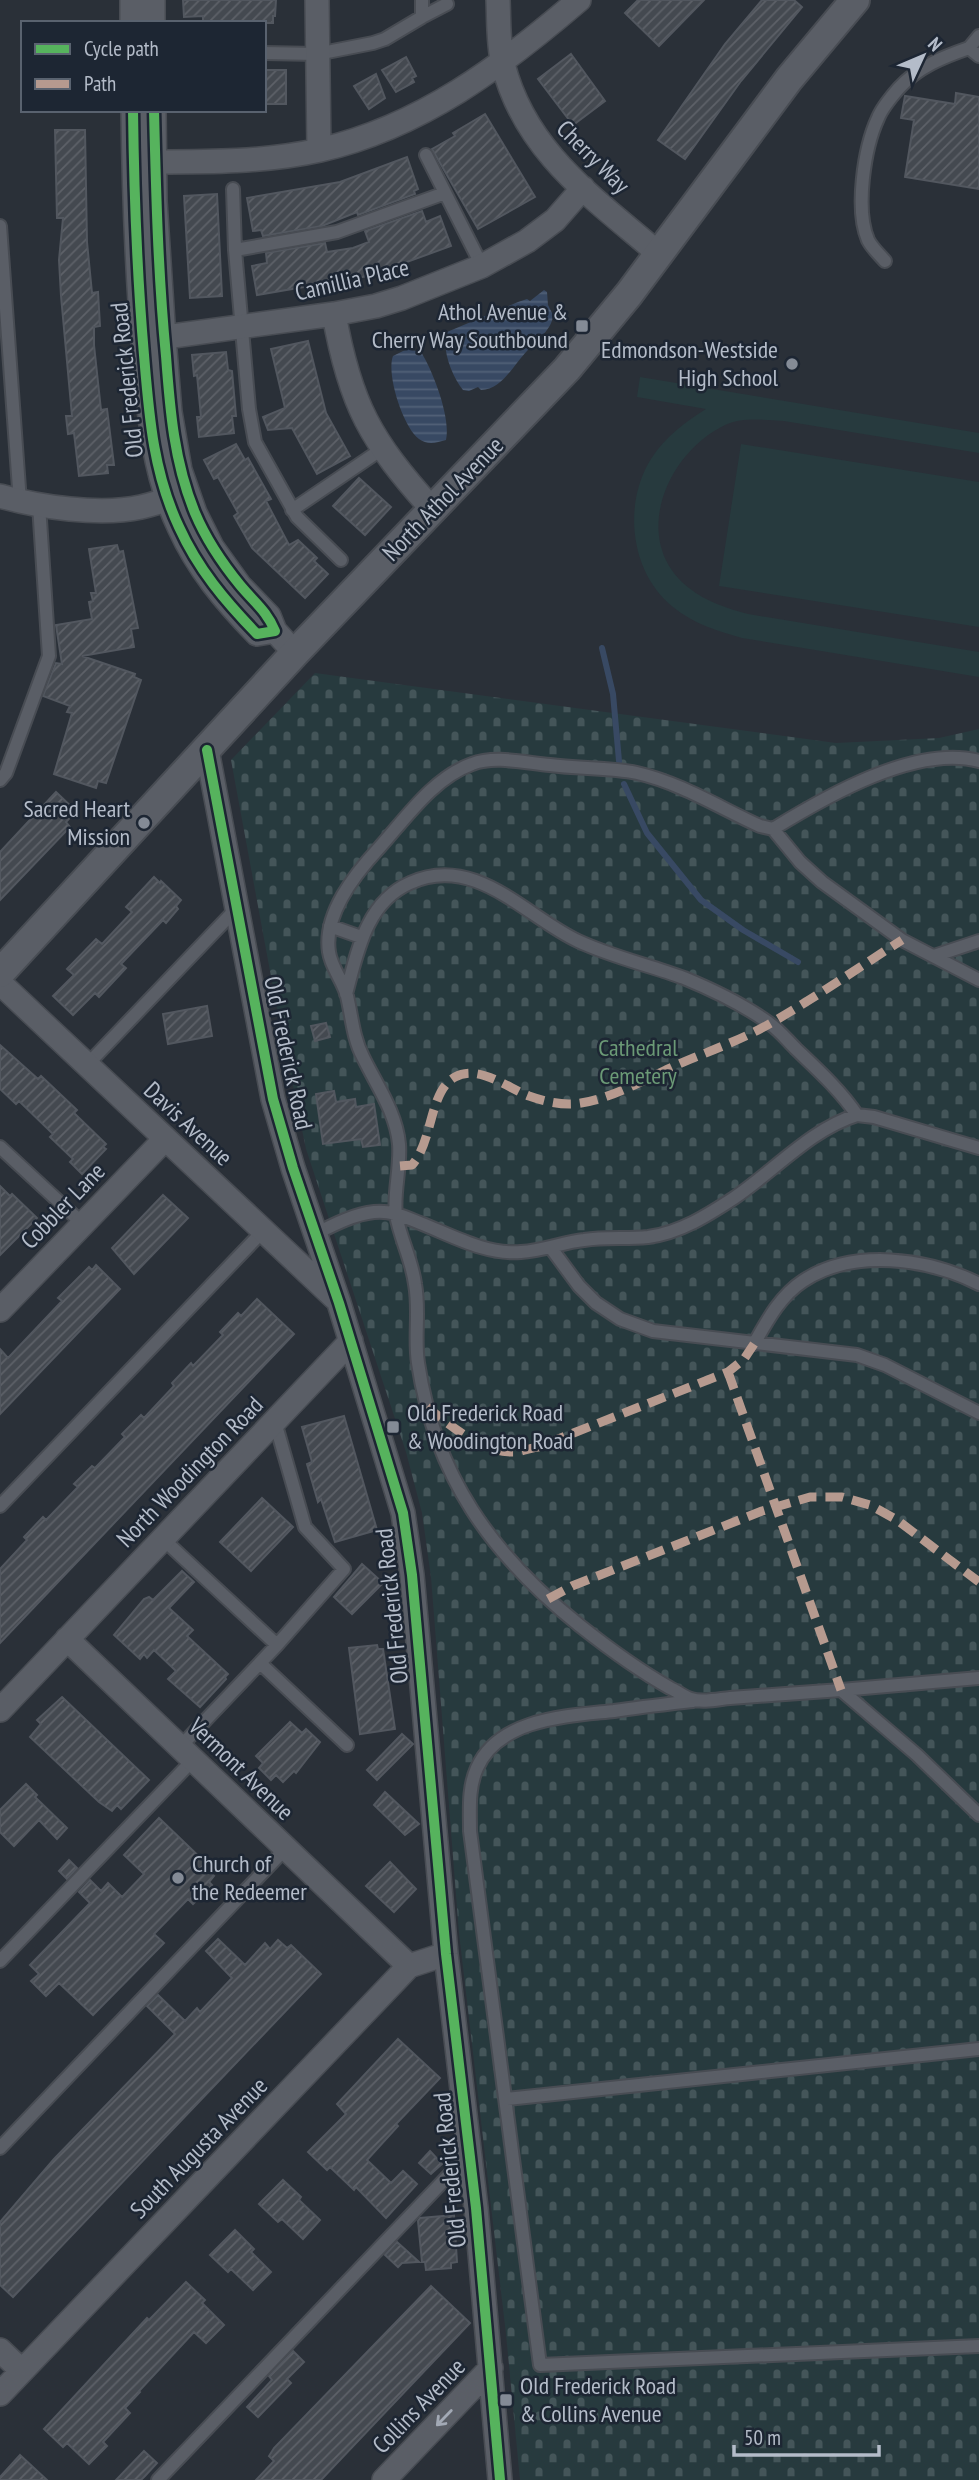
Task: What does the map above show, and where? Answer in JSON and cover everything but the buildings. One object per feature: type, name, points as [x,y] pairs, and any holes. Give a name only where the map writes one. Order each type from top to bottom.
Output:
[{"type":"street","points":[[132,0],[132,21]]},
{"type":"street","points":[[153,0],[153,21]]},
{"type":"street","points":[[317,0],[319,150]]},
{"type":"street","name":"Cherry Way","points":[[498,0],[502,62],[520,112],[532,133],[553,159],[583,188],[659,254]]},
{"type":"street","points":[[145,162],[239,161],[319,150],[360,140],[403,123],[468,86],[579,0]]},
{"type":"street","name":"North Athol Avenue","points":[[0,972],[295,653],[567,369],[659,254],[789,79],[855,0]]},
{"type":"street","name":"Old Frederick Road","points":[[133,112],[145,162],[153,339],[176,452],[178,496],[240,586],[269,616],[275,631],[295,653]]},
{"type":"street","name":"Old Frederick Road","points":[[145,162],[154,112]]},
{"type":"street","name":"Camillia Place","points":[[153,339],[334,314],[402,298],[482,266],[538,235],[583,188]]},
{"type":"street","points":[[334,314],[350,385],[362,415],[382,449],[432,509]]},
{"type":"street","points":[[20,501],[70,509],[122,509],[139,508],[178,496]]},
{"type":"street","name":"Old Frederick Road","points":[[207,750],[273,1099],[314,1234],[340,1303],[403,1513],[412,1575],[446,1954],[470,2153],[500,2480]]},
{"type":"street","name":"Davis Avenue","points":[[0,983],[340,1303]]},
{"type":"street","name":"Cobbler Lane","points":[[0,1310],[165,1139]]},
{"type":"street","name":"North Woodington Road","points":[[0,1710],[351,1341]]},
{"type":"street","name":"Vermont Avenue","points":[[67,1639],[409,1966]]},
{"type":"street","name":"South Augusta Avenue","points":[[0,2394],[409,1966],[446,1954]]},
{"type":"street","points":[[0,2350],[22,2371]]},
{"type":"street","name":"Collins Avenue","points":[[384,2480],[491,2368]]},
{"type":"lane","points":[[422,0],[422,17]]},
{"type":"lane","points":[[266,53],[317,54],[385,39],[447,4]]},
{"type":"lane","points":[[885,261],[869,242],[864,227],[862,205],[868,147],[878,117],[900,87],[919,70],[943,57],[974,52],[979,36]]},
{"type":"lane","points":[[426,155],[482,266]]},
{"type":"lane","points":[[233,189],[235,250],[251,426],[256,442],[292,510],[341,560]]},
{"type":"lane","points":[[235,250],[337,232],[445,193]]},
{"type":"lane","points":[[0,226],[4,331],[20,501],[50,656],[6,773],[0,780]]},
{"type":"lane","points":[[292,510],[382,449]]},
{"type":"lane","points":[[773,829],[823,798],[893,769],[936,760],[958,758],[979,761]]},
{"type":"lane","points":[[694,1701],[618,1656],[554,1605],[519,1571],[485,1532],[437,1445],[423,1395],[417,1356],[419,1313],[415,1280],[396,1213],[399,1141],[381,1088],[362,1056],[346,995],[329,952],[330,926],[337,907],[368,860],[426,795],[449,776],[470,764],[483,761],[632,772],[660,779],[761,826],[773,829],[800,862],[822,882],[902,940],[979,980]]},
{"type":"lane","points":[[346,995],[361,937],[391,895],[410,883],[433,877],[456,876],[480,883],[512,898],[577,941],[684,978],[770,1024],[843,1094],[857,1115]]},
{"type":"lane","points":[[87,1065],[237,908]]},
{"type":"lane","points":[[330,926],[361,937]]},
{"type":"lane","points":[[934,956],[979,941]]},
{"type":"lane","points":[[314,1234],[357,1215],[376,1211],[396,1213],[476,1246],[501,1253],[551,1248],[582,1240],[649,1237],[679,1230],[736,1196],[842,1119],[857,1115],[979,1147]]},
{"type":"lane","points":[[0,1147],[82,1223]]},
{"type":"lane","points":[[0,1506],[263,1231]]},
{"type":"lane","points":[[551,1248],[579,1286],[596,1303],[620,1319],[653,1331],[754,1345],[858,1355],[979,1413]]},
{"type":"lane","points":[[754,1345],[771,1313],[803,1281],[849,1263],[919,1264],[961,1275],[979,1284]]},
{"type":"lane","points":[[0,1961],[186,1753],[260,1663],[344,1569],[304,1527],[275,1422]]},
{"type":"lane","points":[[163,1539],[277,1645]]},
{"type":"lane","points":[[260,1663],[347,1745]]},
{"type":"lane","points":[[979,1678],[694,1701],[568,1716],[536,1723],[508,1735],[488,1750],[477,1767],[470,1793],[470,1831],[540,2365],[979,2346]]},
{"type":"lane","points":[[841,1690],[917,1755],[979,1815]]},
{"type":"lane","points":[[0,2148],[286,1848]]},
{"type":"lane","points":[[507,2099],[979,2049]]},
{"type":"lane","points":[[158,2480],[470,2153]]},
{"type":"green space","points":[[640,377],[979,433],[979,453],[784,421],[732,422],[704,438],[686,456],[672,476],[662,499],[658,523],[661,547],[671,569],[689,588],[710,601],[748,614],[979,652],[979,677],[742,638],[697,622],[673,607],[659,593],[640,558],[635,538],[636,497],[642,477],[657,451],[676,431],[706,409],[637,397]]},
{"type":"green space","points":[[741,444],[979,482],[979,627],[719,586]]},
{"type":"green space","name":"Cathedral Cemetery","points":[[315,673],[836,743],[939,738],[979,729],[979,2480],[520,2480],[506,2334],[459,1933],[431,1577],[422,1513],[406,1452],[306,1149],[231,760]]},
{"type":"water","points":[[544,290],[547,292],[548,305],[553,315],[547,330],[495,386],[481,390],[478,387],[469,391],[463,390],[449,362],[445,346],[447,332],[518,302],[527,299],[530,301]]},
{"type":"water","points":[[407,349],[421,352],[431,371],[446,420],[446,440],[432,443],[419,439],[402,412],[394,387],[391,364],[393,356]]},
{"type":"waterway","points":[[602,648],[613,694],[619,761]]},
{"type":"waterway","points":[[624,784],[647,833],[701,900],[743,930],[798,962]]},
{"type":"marked path","points":[[400,1166],[412,1165],[419,1155],[440,1093],[455,1077],[473,1073],[483,1075],[529,1096],[555,1103],[593,1101],[759,1029],[902,940]]},
{"type":"marked path","points":[[427,1407],[480,1444],[519,1452],[538,1447],[728,1372],[744,1359],[754,1344]]},
{"type":"marked path","points":[[728,1372],[841,1690]]},
{"type":"marked path","points":[[548,1599],[572,1586],[762,1511],[810,1497],[842,1497],[870,1505],[897,1520],[979,1582]]},
{"type":"cycle path","points":[[133,112],[139,294],[150,421],[163,485],[186,542],[213,584],[257,634],[275,631],[264,612],[215,551],[195,513],[182,475],[169,396],[161,294],[154,112]]},
{"type":"cycle path","points":[[207,750],[273,1099],[403,1513],[412,1575],[446,1954],[476,2208],[500,2480]]},
{"type":"place","name":"Athol Avenue & Cherry Way Southbound","points":[[582,326]]},
{"type":"place","name":"Edmondson-Westside High School","points":[[792,364]]},
{"type":"place","name":"Sacred Heart Mission","points":[[144,823]]},
{"type":"place","name":"Old Frederick Road & Woodington Road","points":[[393,1427]]},
{"type":"place","name":"Church of the Redeemer","points":[[178,1878]]},
{"type":"place","name":"Old Frederick Road & Collins Avenue","points":[[506,2400]]}]
